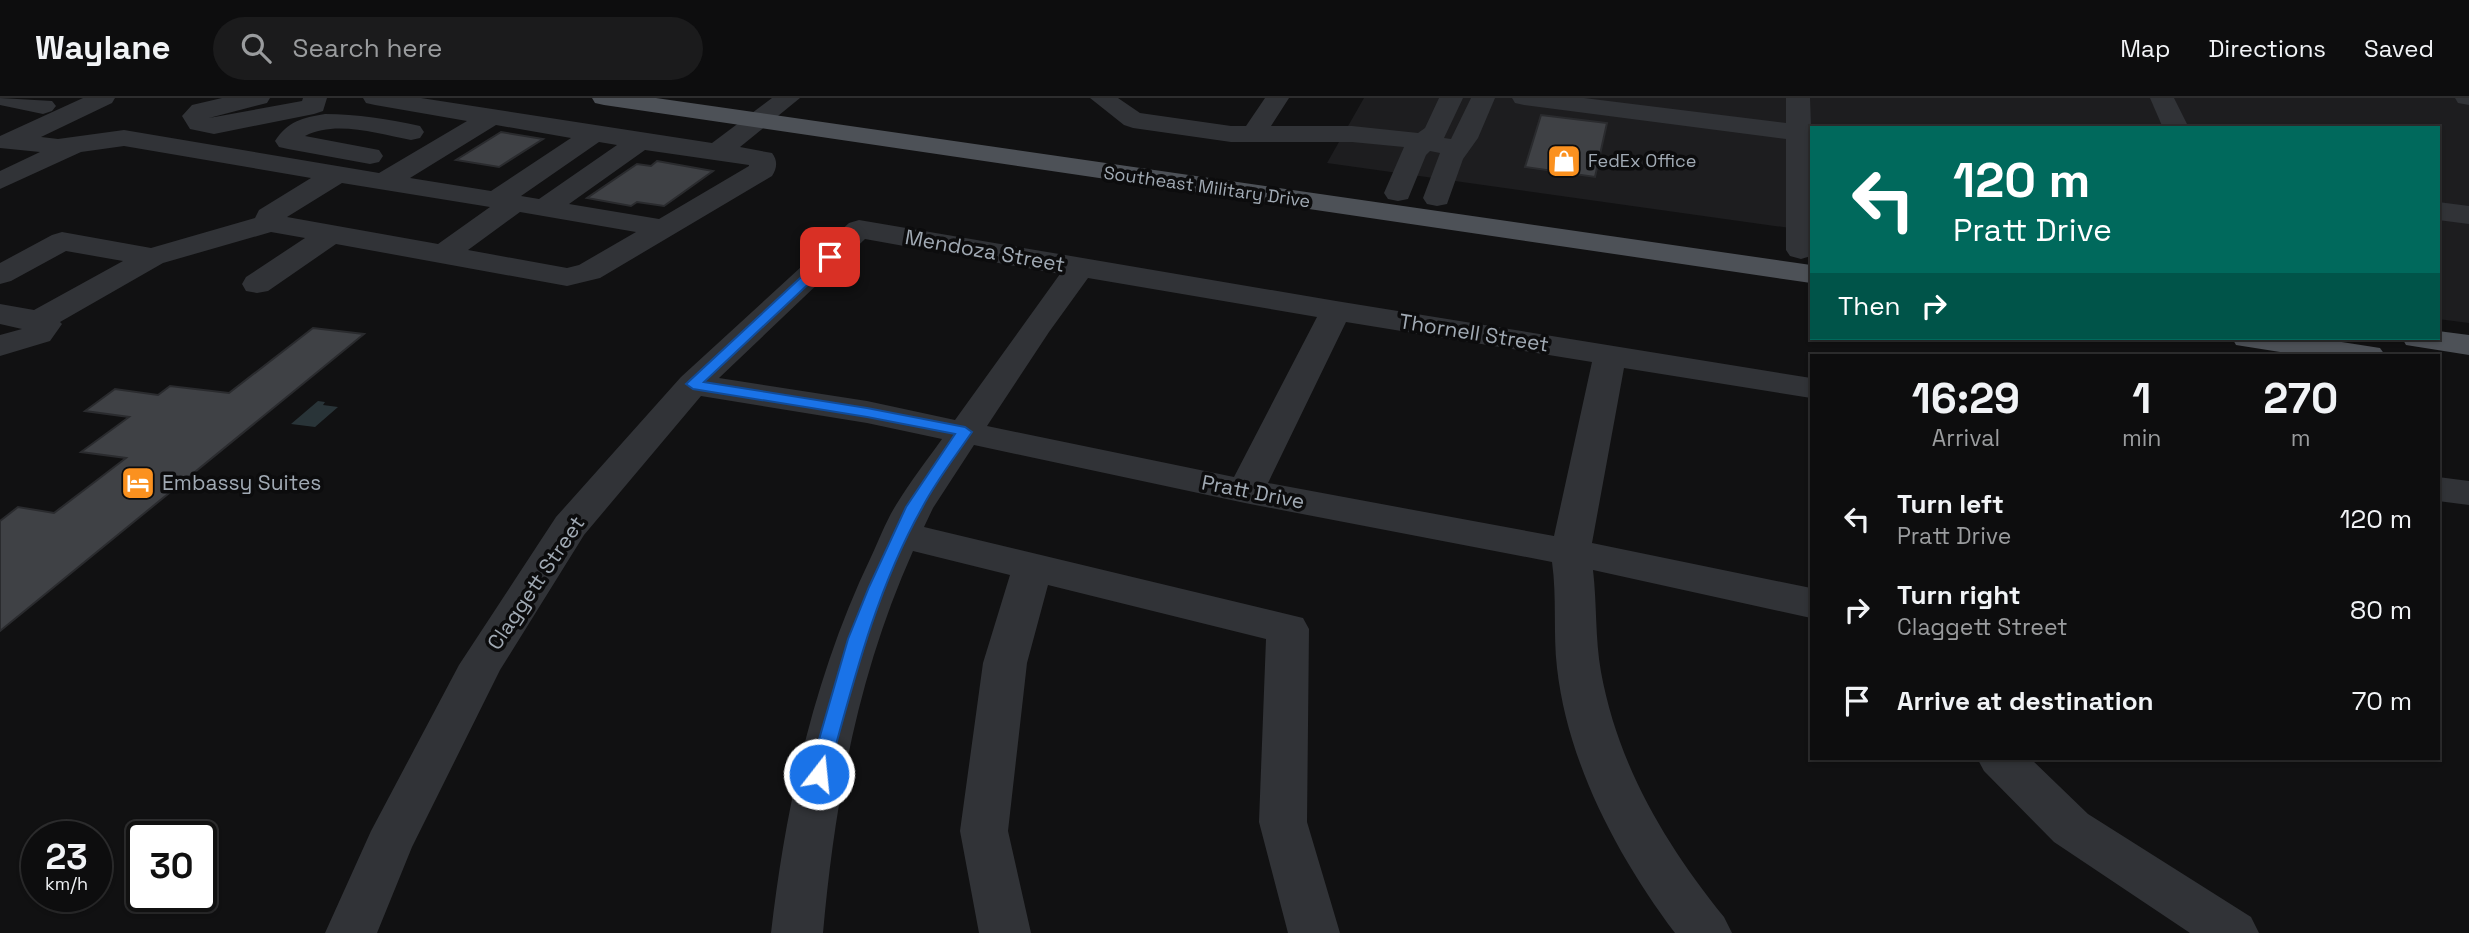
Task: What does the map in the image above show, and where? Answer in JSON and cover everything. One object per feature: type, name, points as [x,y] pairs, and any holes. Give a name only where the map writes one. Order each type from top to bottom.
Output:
[{"type":"main road","name":"Southeast Military Drive","points":[[604,98],[775,108]]},
{"type":"main road","name":"Southeast Military Drive","points":[[735,98],[775,108],[1433,209],[1808,259]]},
{"type":"main road","points":[[2272,340],[2362,354]]},
{"type":"main road","points":[[2433,340],[2469,345]]},
{"type":"main road","points":[[2440,365],[2469,370]]},
{"type":"street","points":[[0,98],[52,102]]},
{"type":"street","points":[[4,137],[103,98]]},
{"type":"street","points":[[220,155],[257,136],[265,106],[314,106],[315,98]]},
{"type":"street","points":[[1394,203],[1414,152],[1436,131],[1451,98]]},
{"type":"street","points":[[1433,209],[1450,158],[1465,138],[1483,98]]},
{"type":"street","points":[[1798,98],[1805,133],[1808,259]]},
{"type":"street","points":[[2162,98],[2175,126]]},
{"type":"street","points":[[1541,99],[1805,133]]},
{"type":"street","points":[[384,100],[391,113],[431,121]]},
{"type":"street","points":[[4,137],[52,102]]},
{"type":"street","points":[[1128,106],[1132,120],[1231,134],[1265,116],[1288,132],[1387,136],[1458,148]]},
{"type":"street","points":[[383,182],[481,108]]},
{"type":"street","points":[[17,322],[152,257],[270,223],[567,277],[589,272],[762,170],[763,159],[594,134],[481,108],[431,121],[312,123],[290,135],[288,141],[370,156]]},
{"type":"street","points":[[717,152],[775,108]]},
{"type":"street","points":[[270,223],[269,216],[431,121]]},
{"type":"street","points":[[443,254],[594,134]]},
{"type":"street","points":[[4,137],[58,148],[124,138],[663,228]]},
{"type":"street","points":[[544,208],[640,141]]},
{"type":"street","points":[[0,181],[72,147]]},
{"type":"street","points":[[2440,211],[2469,215]]},
{"type":"street","name":"Mendoza Street","points":[[797,933],[806,846],[819,774],[857,639],[901,535],[914,507],[1080,268],[859,229]]},
{"type":"street","name":"Claggett Street","points":[[351,933],[388,846],[481,665],[570,526],[693,384],[859,229]]},
{"type":"street","points":[[257,284],[330,234]]},
{"type":"street","points":[[0,275],[62,241],[152,257]]},
{"type":"street","name":"Thornell Street","points":[[1080,268],[1810,388]]},
{"type":"street","points":[[1245,491],[1336,311]]},
{"type":"street","points":[[0,346],[38,334],[46,324],[17,322]]},
{"type":"street","points":[[1609,354],[1570,552],[1574,572],[1579,668],[1588,715],[1605,766],[1646,849],[1706,933]]},
{"type":"street","name":"Pratt Drive","points":[[693,384],[867,412],[1245,491],[1570,552],[1810,603]]},
{"type":"street","points":[[2440,489],[2469,494]]},
{"type":"street","points":[[901,535],[1288,629],[1283,822],[1314,933]]},
{"type":"street","points":[[1005,933],[984,831],[1004,663],[1033,567]]},
{"type":"street","points":[[2002,760],[2071,828],[2233,933]]},
{"type":"shaded area","points":[[1364,98],[2469,98],[2469,323],[2440,319],[2440,126],[1810,126],[1810,231],[1327,163]]},
{"type":"shaded area","points":[[318,401],[325,402],[323,405],[338,407],[315,427],[291,424]]},
{"type":"building","points":[[1541,115],[1607,123],[1595,177],[1525,167]]},
{"type":"building","points":[[501,132],[543,139],[499,167],[456,160]]},
{"type":"building","points":[[657,161],[713,171],[664,206],[637,202],[631,206],[587,198],[637,164],[651,166]]},
{"type":"building","name":"Embassy Suites","points":[[313,328],[364,334],[0,631],[0,521],[18,507],[54,513],[126,458],[81,452],[129,417],[85,411],[115,389],[158,395],[170,386],[229,393]]},
{"type":"place","name":"FedEx Office","points":[[1564,161]]},
{"type":"place","name":"Embassy Suites","points":[[138,483]]},
{"type":"route","points":[[819,774],[857,639],[877,587],[914,507],[965,432],[867,412],[693,384],[830,257]]}]
